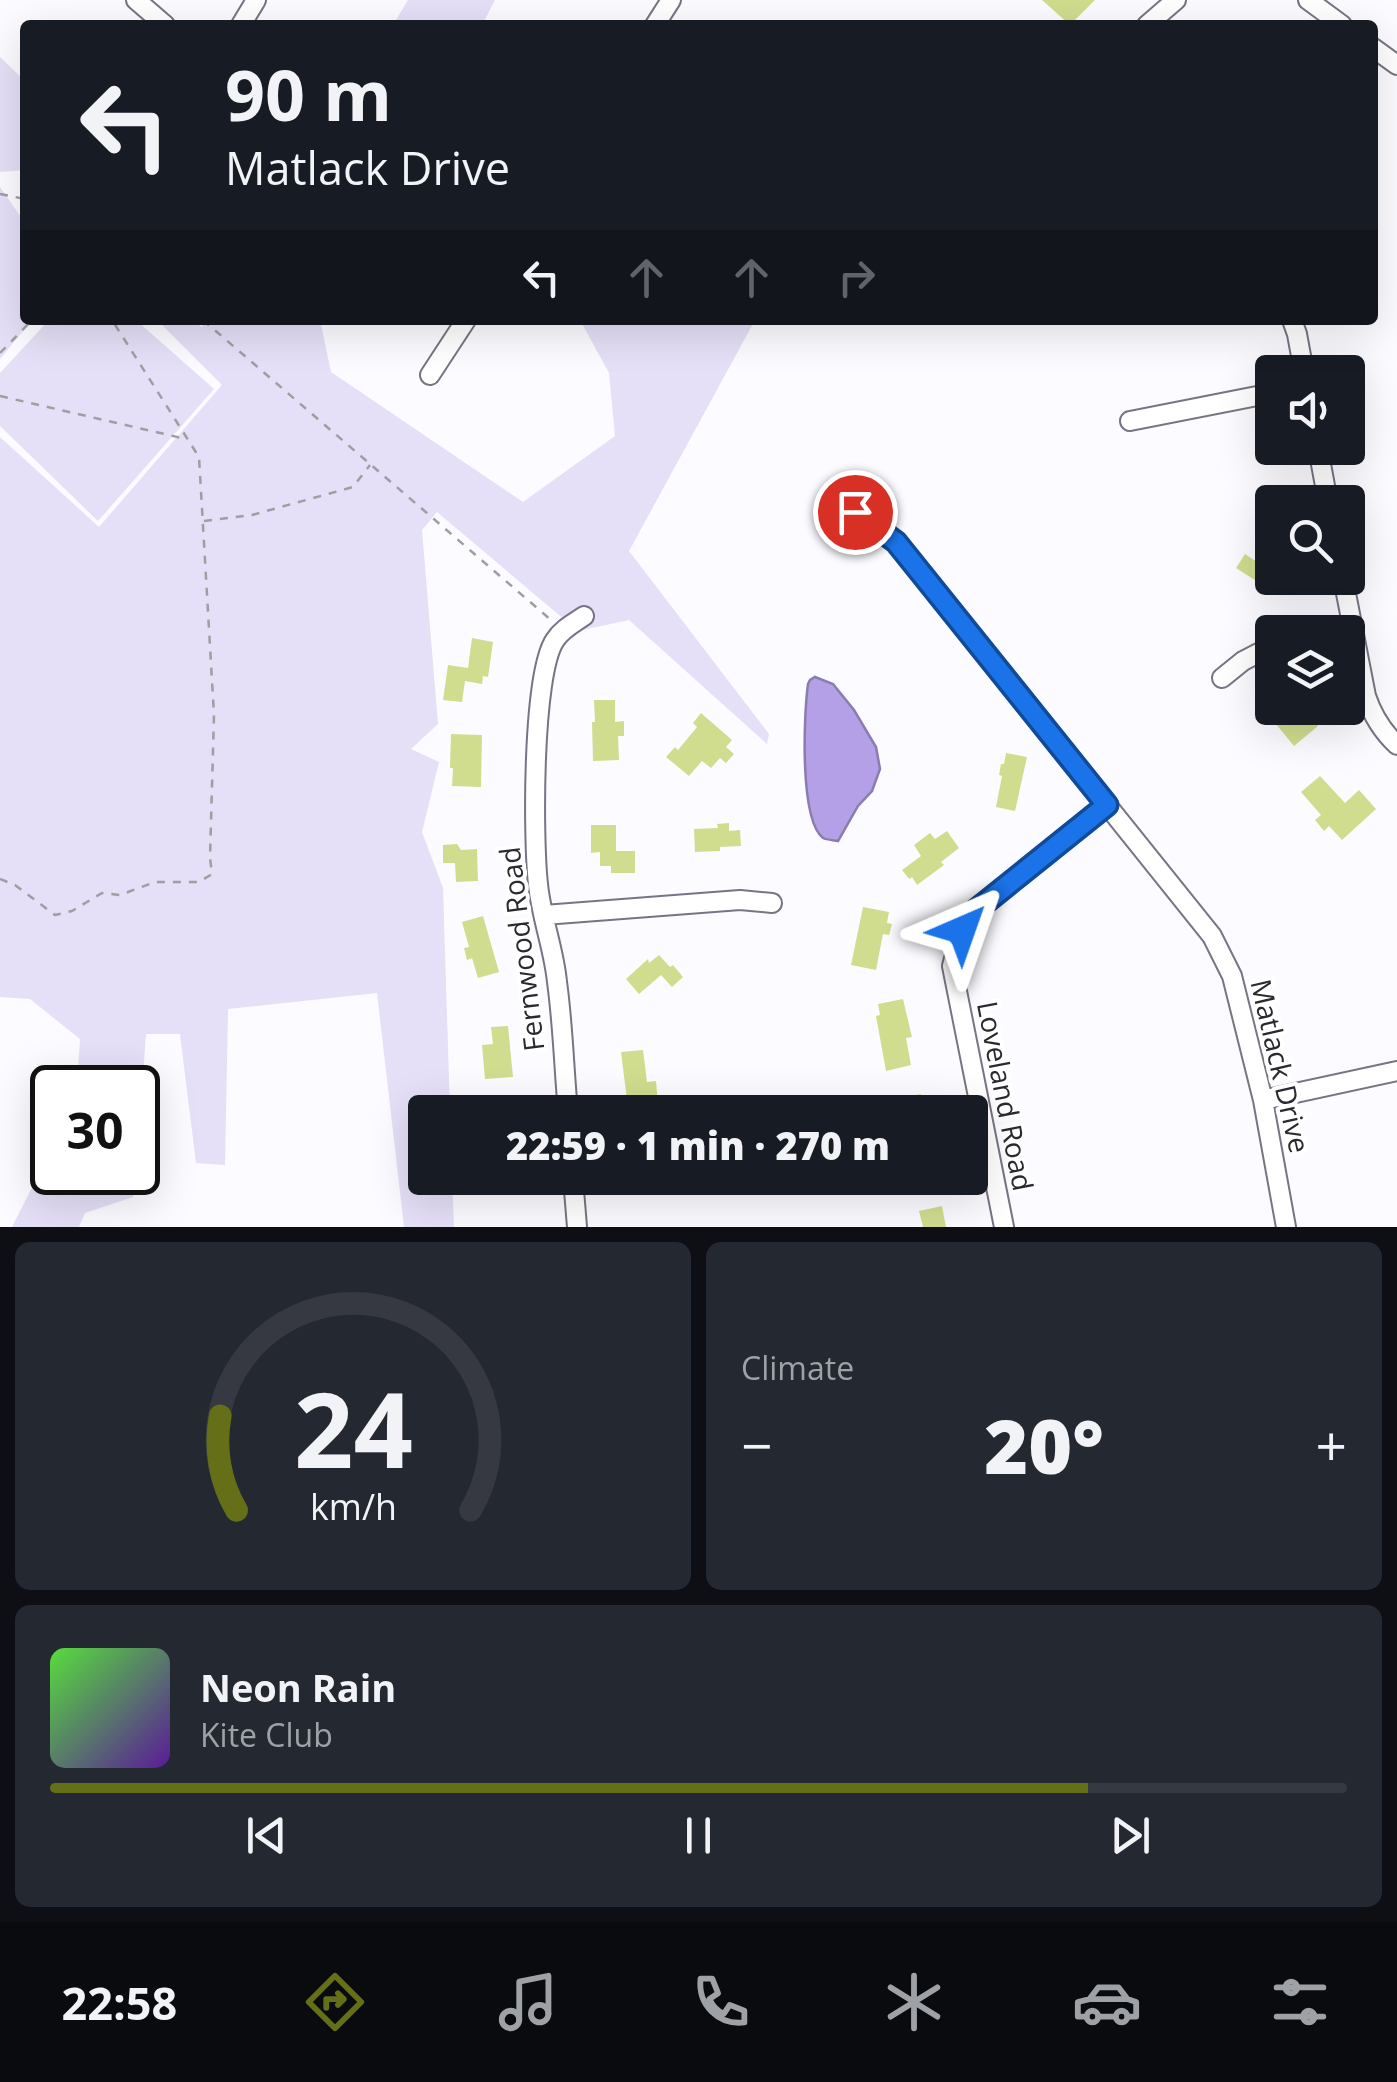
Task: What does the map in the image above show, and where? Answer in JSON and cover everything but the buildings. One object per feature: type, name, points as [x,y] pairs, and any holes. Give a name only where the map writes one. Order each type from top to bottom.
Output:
[{"type":"street","points":[[136,0],[159,20]]},
{"type":"street","points":[[1152,20],[1176,0]]},
{"type":"street","points":[[1308,0],[1335,20]]},
{"type":"street","points":[[430,375],[463,325]]},
{"type":"street","points":[[1294,325],[1301,355]]},
{"type":"street","points":[[1130,421],[1255,396]]},
{"type":"street","name":"Matlack Drive","points":[[855,512],[896,542],[1212,936],[1232,976],[1262,1100],[1286,1227]]},
{"type":"street","points":[[563,630],[584,616]]},
{"type":"street","name":"Fernwood Road","points":[[563,630],[546,658],[538,735],[535,836],[538,886],[557,979],[567,1095]]},
{"type":"street","points":[[1222,678],[1255,655]]},
{"type":"street","points":[[1365,691],[1372,712],[1397,745]]},
{"type":"street","name":"Loveland Road","points":[[1004,1227],[952,966],[965,919],[1107,805]]},
{"type":"street","points":[[544,915],[740,900],[772,903]]},
{"type":"street","points":[[1262,1100],[1397,1071]]},
{"type":"street","points":[[574,1195],[577,1227]]},
{"type":"path","points":[[0,353],[27,325]]},
{"type":"path","points":[[0,880],[15,885],[56,915],[72,912],[102,893],[120,894],[156,882],[199,882],[212,874],[214,715],[199,457],[115,325]]},
{"type":"path","points":[[208,325],[563,630]]},
{"type":"path","points":[[0,396],[188,440]]},
{"type":"path","points":[[202,522],[252,515],[353,487],[370,465]]},
{"type":"shaded area","points":[[408,0],[495,0],[485,20],[396,20]]},
{"type":"shaded area","points":[[0,57],[20,76],[20,170],[0,172]]},
{"type":"shaded area","points":[[0,187],[20,216],[20,325],[28,325],[0,359]]},
{"type":"shaded area","points":[[44,325],[142,325],[214,389],[98,521],[0,426],[0,373]]},
{"type":"shaded area","points":[[162,325],[321,325],[331,372],[523,502],[615,436],[609,373],[583,325],[752,325],[629,551],[769,734],[767,744],[629,620],[578,631],[437,512],[422,530],[438,724],[411,749],[439,762],[422,832],[443,888],[449,1095],[408,1095],[408,1195],[453,1195],[454,1227],[404,1227],[377,993],[228,1009],[225,1165],[196,1163],[180,1034],[146,1034],[144,1065],[78,1065],[80,1039],[30,999],[0,997],[0,437],[99,527],[222,385]]},
{"type":"shaded area","points":[[815,677],[833,684],[854,710],[876,747],[880,769],[872,791],[858,806],[838,841],[823,838],[815,827],[807,789],[808,684]]},
{"type":"shaded area","points":[[30,1191],[30,1195],[133,1195],[85,1213],[79,1227],[12,1227]]},
{"type":"route","points":[[855,512],[896,542],[1107,805],[965,919],[962,930]]}]
